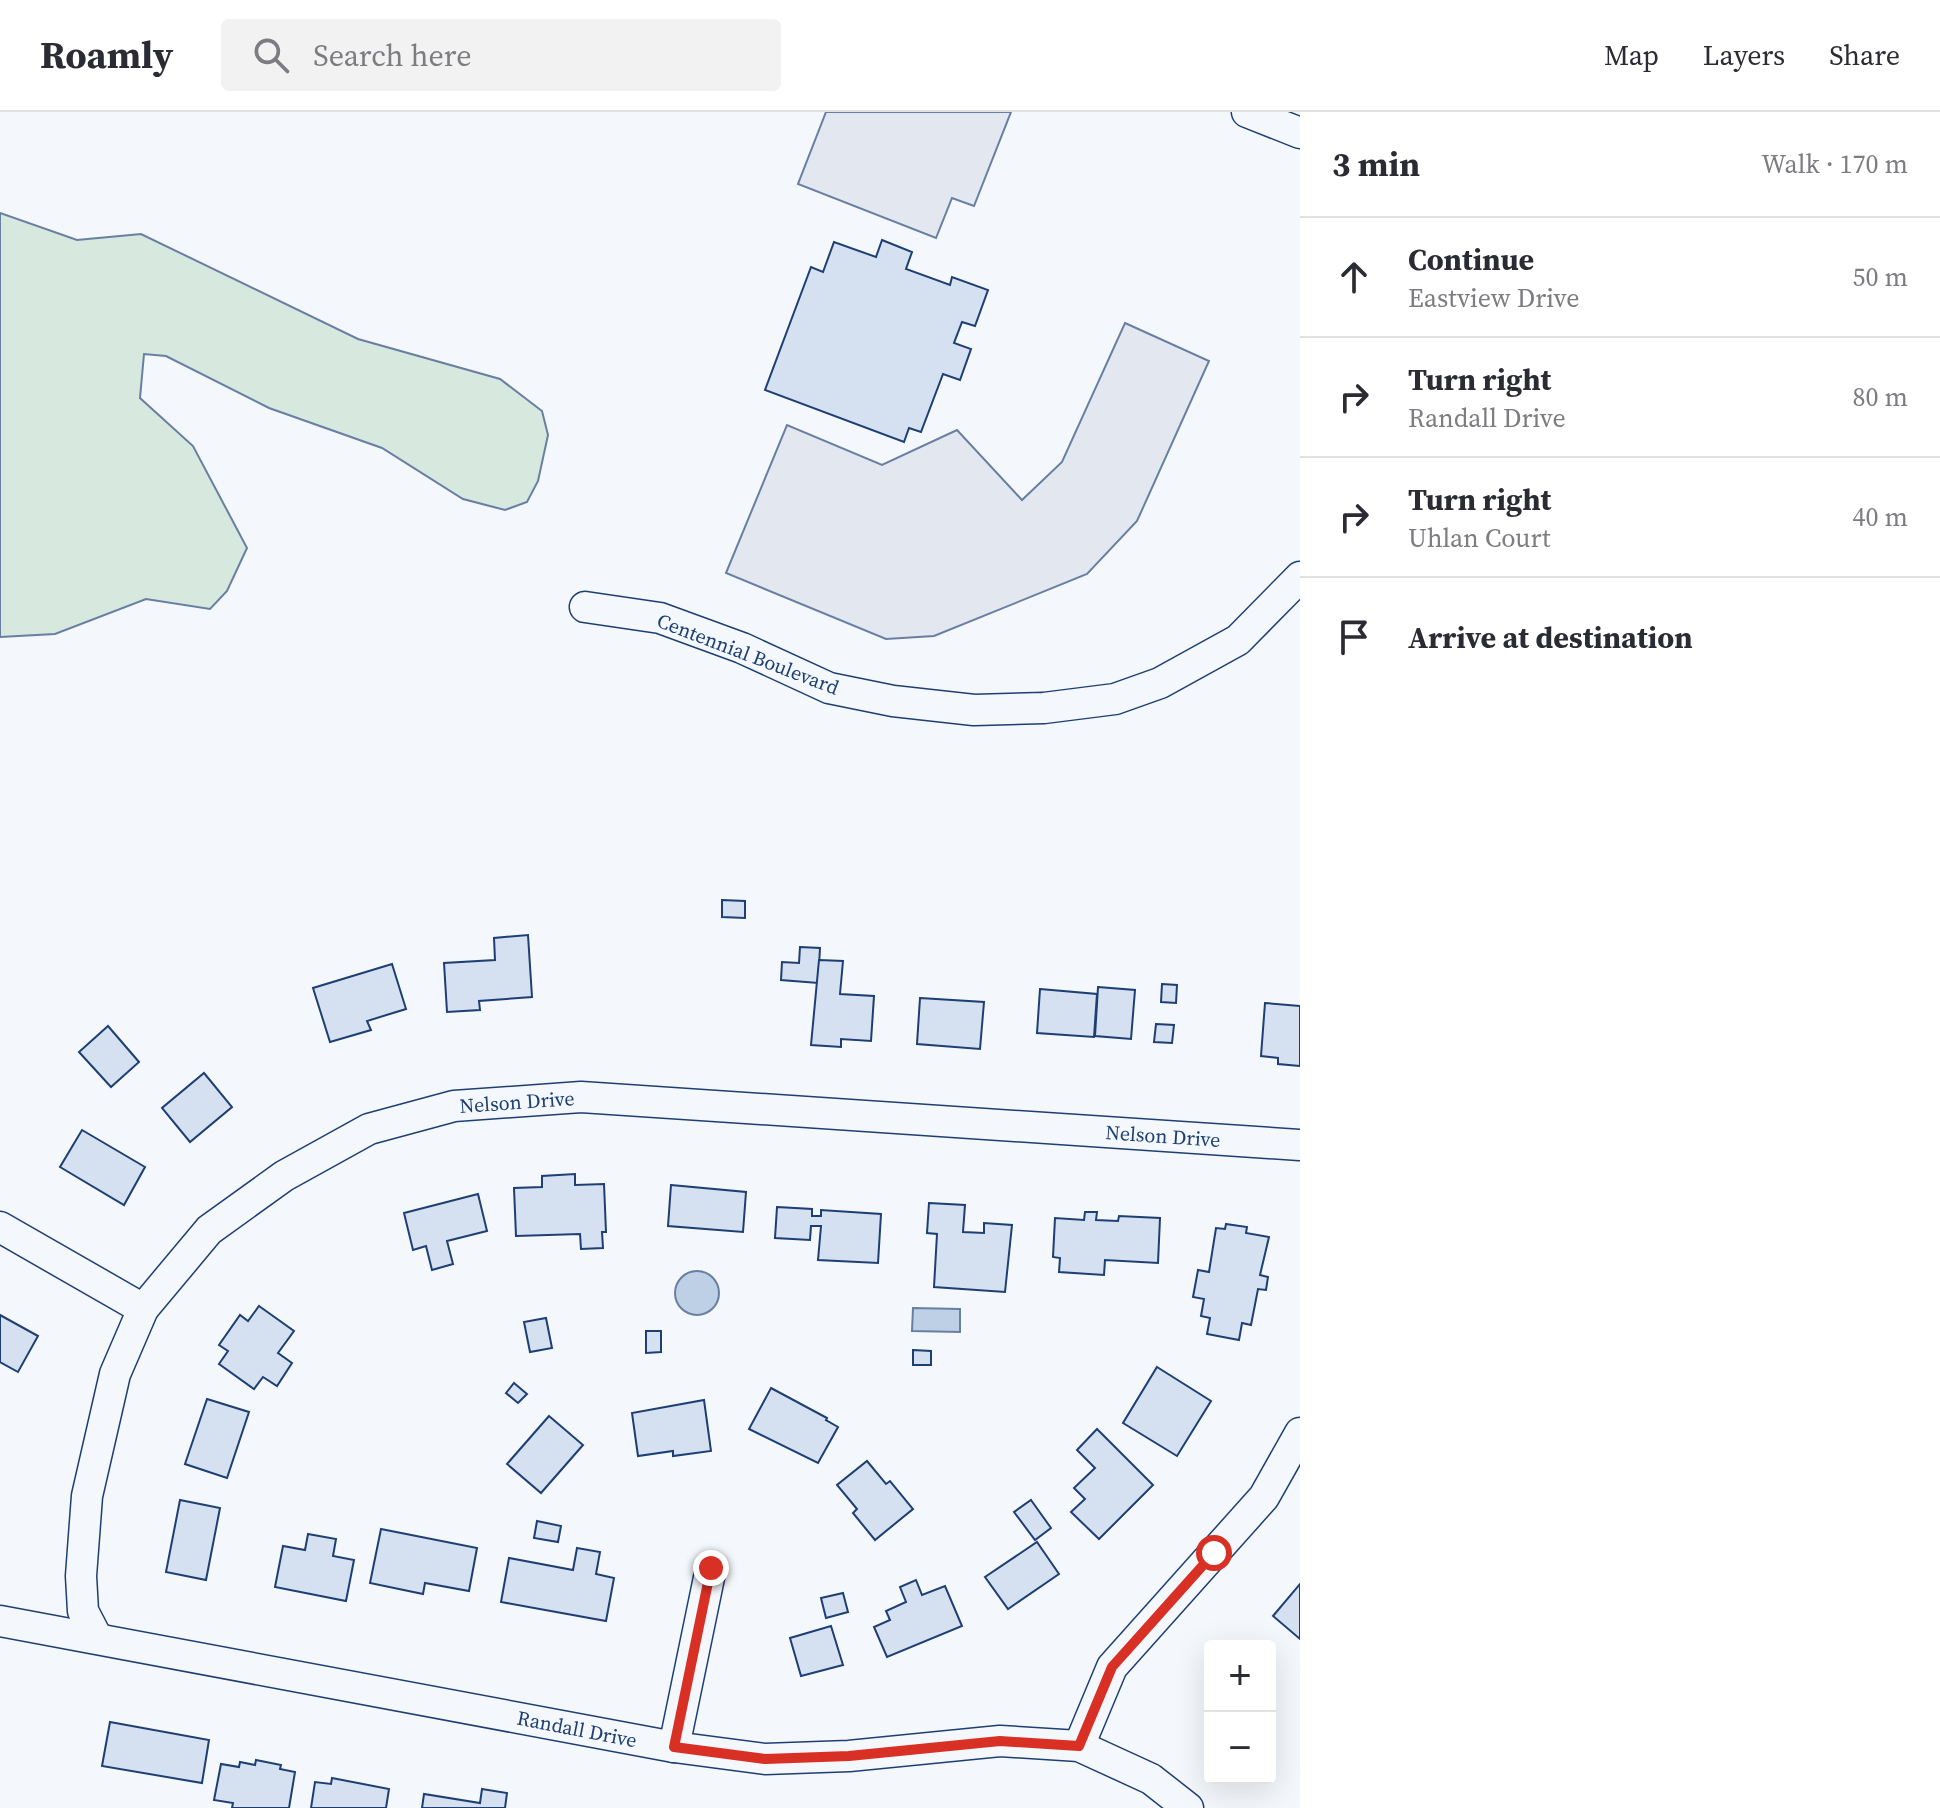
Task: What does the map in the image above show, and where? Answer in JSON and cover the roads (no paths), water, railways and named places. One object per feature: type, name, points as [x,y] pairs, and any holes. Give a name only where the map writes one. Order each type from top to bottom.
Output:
[{"type":"street","points":[[1247,112],[1300,133]]},
{"type":"street","name":"Centennial Boulevard","points":[[585,607],[660,618],[742,648],[829,688],[893,701],[974,710],[1030,708],[1115,699],[1160,683],[1238,640],[1300,577]]},
{"type":"street","name":"Nelson Drive","points":[[97,1638],[83,1611],[81,1576],[87,1496],[115,1374],[143,1309],[209,1230],[284,1176],[369,1129],[454,1106],[581,1097],[1300,1145]]},
{"type":"street","points":[[0,1227],[143,1309]]},
{"type":"street","points":[[1079,1746],[1112,1667],[1264,1497],[1300,1433]]},
{"type":"street","points":[[674,1747],[711,1568]]},
{"type":"street","name":"Randall Drive","points":[[0,1621],[674,1747],[765,1759],[849,1756],[1000,1741],[1079,1746],[1151,1779],[1188,1808]]},
{"type":"water","points":[[697,1271],[713,1277],[719,1293],[713,1309],[697,1315],[681,1309],[675,1293],[681,1277]]},
{"type":"water","points":[[913,1308],[960,1309],[960,1332],[912,1331]]}]
